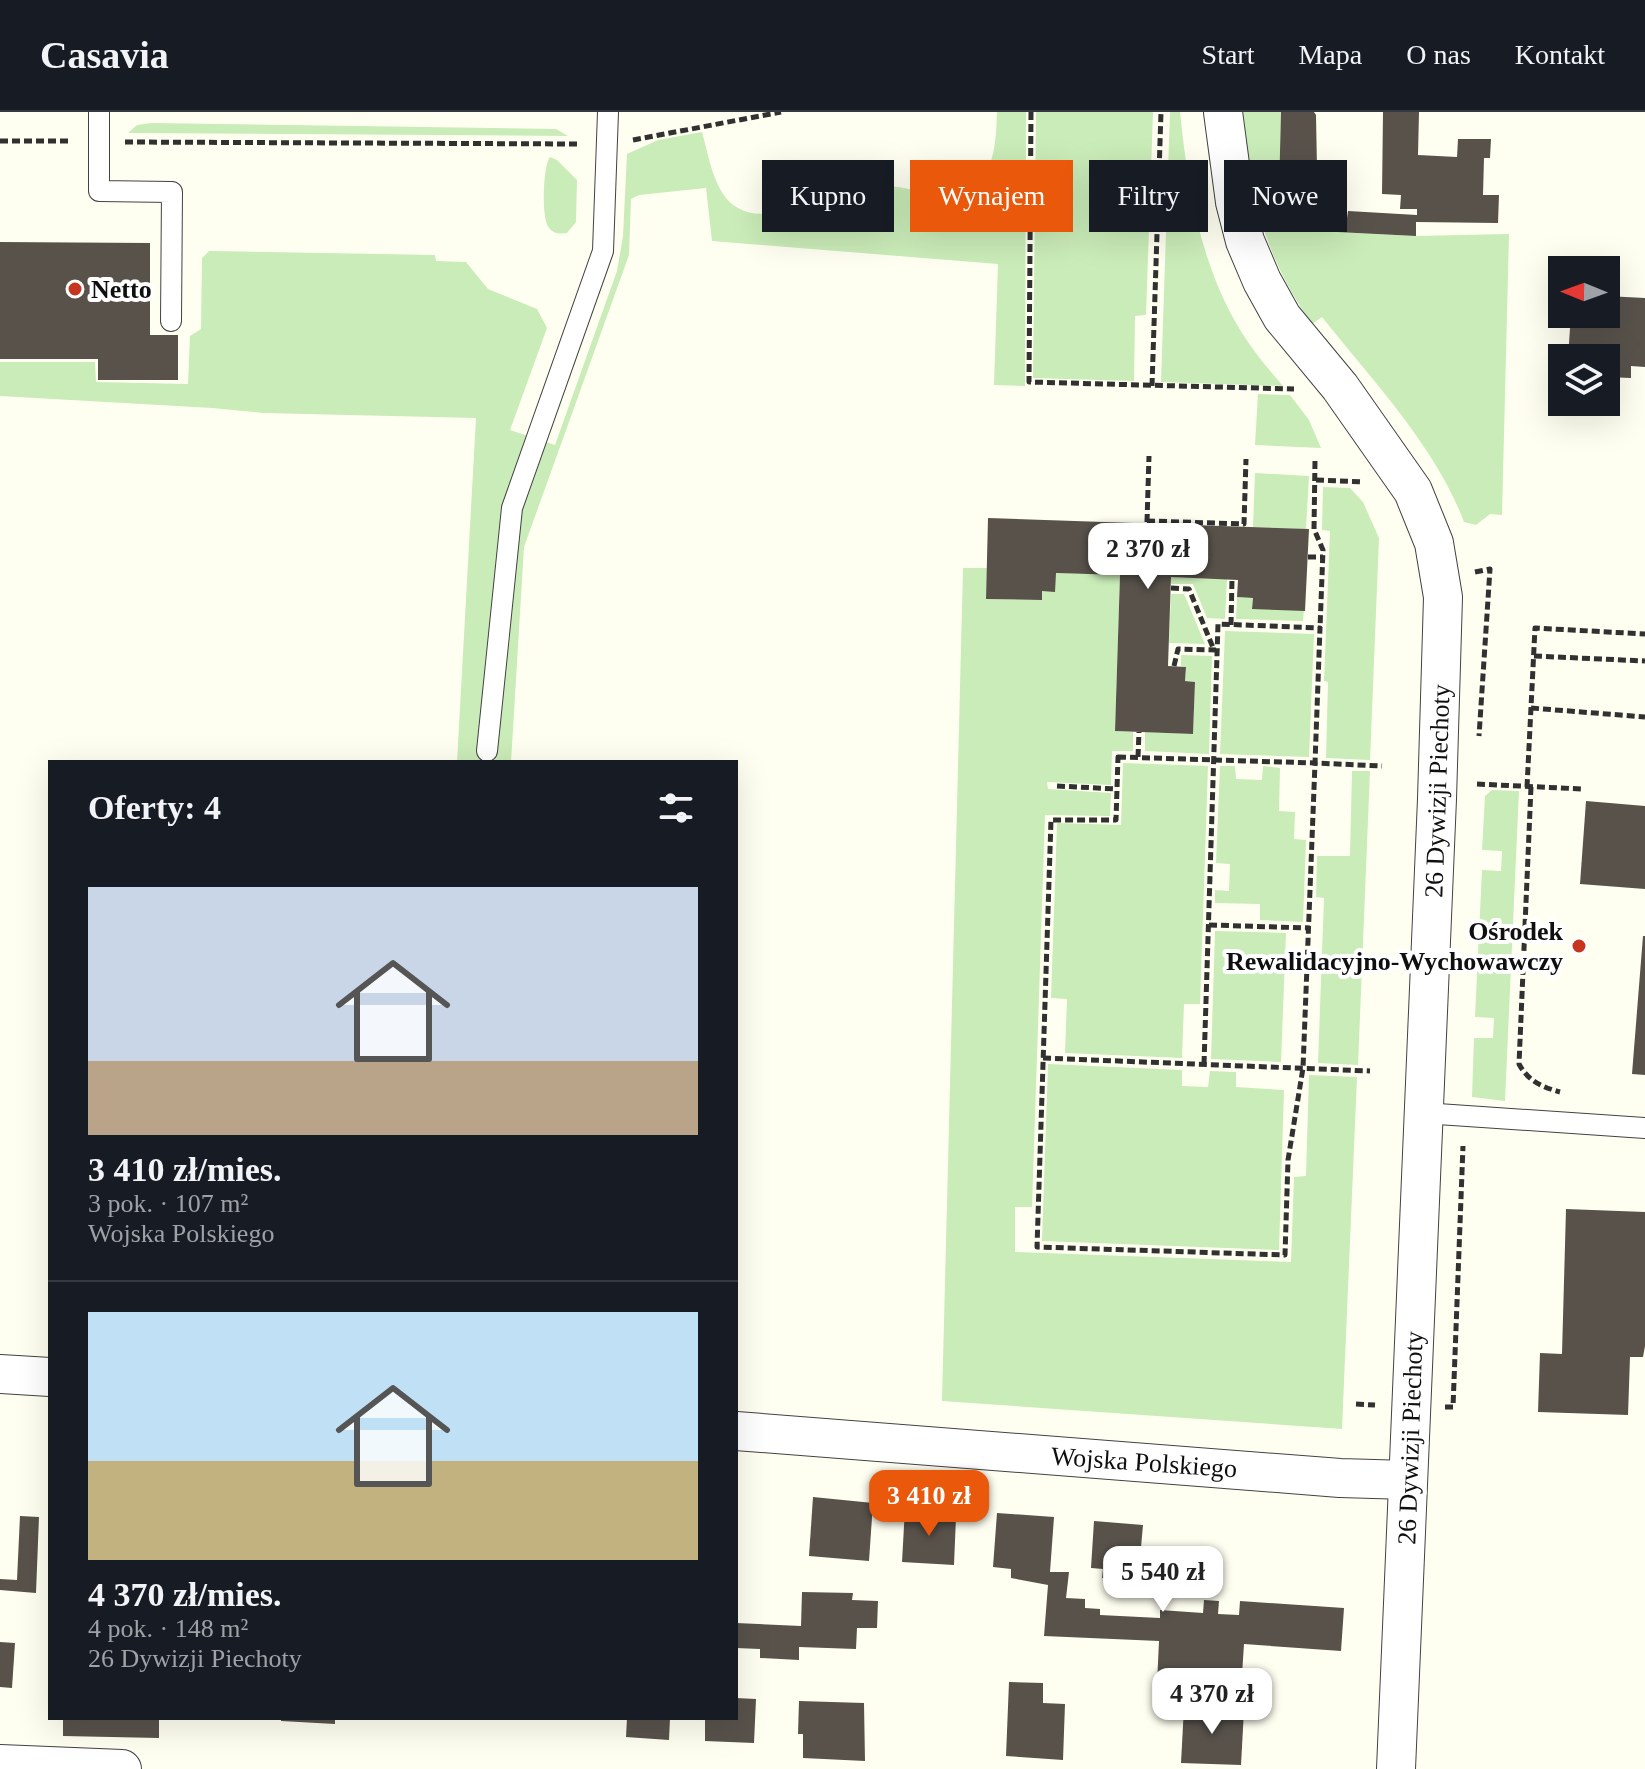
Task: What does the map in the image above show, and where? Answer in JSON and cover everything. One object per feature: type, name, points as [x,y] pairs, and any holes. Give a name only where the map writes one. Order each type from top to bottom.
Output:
[{"type":"street","name":"26 Dywizji Piechoty","points":[[1223,112],[1235,202],[1245,241],[1262,281],[1288,324],[1340,387],[1413,491],[1437,554],[1444,618],[1396,1769]]},
{"type":"street","points":[[0,1374],[48,1377]]},
{"type":"street","name":"Wojska Polskiego","points":[[738,1431],[1340,1478],[1408,1480]]},
{"type":"street","points":[[0,1764],[122,1769]]},
{"type":"lane","points":[[99,112],[99,191],[172,192],[171,321]]},
{"type":"lane","points":[[487,751],[510,518],[603,251],[608,112]]},
{"type":"lane","points":[[1423,1113],[1645,1128]]},
{"type":"path","points":[[0,141],[609,143],[781,112]]},
{"type":"path","points":[[1031,112],[1029,382],[1286,390],[1299,387]]},
{"type":"path","points":[[1152,386],[1161,112]]},
{"type":"path","points":[[1149,456],[1147,522],[1244,524],[1246,459]]},
{"type":"path","points":[[1315,461],[1314,529],[1323,557],[1315,763],[1310,928],[1303,1068],[1288,1160],[1285,1255],[1037,1247],[1051,820],[1116,820],[1118,757],[1315,763],[1382,766]]},
{"type":"path","points":[[1316,480],[1368,480]]},
{"type":"path","points":[[1308,557],[1323,557]]},
{"type":"path","points":[[1231,625],[1232,579]]},
{"type":"path","points":[[1171,588],[1189,589],[1215,650]]},
{"type":"path","points":[[1204,1064],[1218,624],[1320,628]]},
{"type":"path","points":[[1572,1093],[1539,1085],[1525,1074],[1519,1064],[1535,628],[1645,634]]},
{"type":"path","points":[[1174,666],[1175,651],[1178,649],[1215,650]]},
{"type":"path","points":[[1534,656],[1645,661]]},
{"type":"path","points":[[1531,708],[1645,717]]},
{"type":"path","points":[[1138,757],[1139,732]]},
{"type":"path","points":[[1477,784],[1582,789]]},
{"type":"path","points":[[1057,786],[1117,789]]},
{"type":"path","points":[[1209,925],[1310,928]]},
{"type":"path","points":[[1043,1058],[1370,1071]]},
{"type":"green space","points":[[997,112],[1026,112],[1026,160],[991,160]]},
{"type":"green space","points":[[1036,112],[1153,112],[1151,160],[1089,160],[1089,232],[1149,232],[1146,315],[1135,316],[1134,381],[1033,378],[1035,232],[1073,232],[1073,160],[1035,160]]},
{"type":"green space","points":[[1170,112],[1180,112],[1186,160],[1168,160]]},
{"type":"green space","points":[[1242,112],[1281,112],[1280,160],[1249,160]]},
{"type":"green space","points":[[137,125],[556,129],[568,136],[128,133]]},
{"type":"green space","points":[[702,132],[723,194],[738,208],[762,214],[762,232],[894,232],[894,186],[910,189],[910,232],[1026,232],[1025,386],[994,385],[998,264],[712,241],[706,188],[639,195],[631,199],[629,255],[524,547],[511,760],[457,760],[476,418],[263,413],[0,396],[0,362],[95,362],[96,382],[188,384],[190,336],[201,329],[202,258],[209,251],[435,255],[436,261],[466,262],[488,289],[537,309],[547,328],[510,430],[555,445],[617,271],[623,236],[627,154],[658,140]]},
{"type":"green space","points":[[550,157],[577,180],[576,222],[567,233],[553,231],[546,223],[544,192]]},
{"type":"green space","points":[[1166,232],[1200,232],[1208,261],[1232,316],[1260,359],[1283,386],[1161,382]]},
{"type":"green space","points":[[1265,232],[1415,236],[1509,234],[1502,515],[1490,514],[1476,525],[1464,522],[1452,494],[1420,441],[1322,317],[1312,324],[1281,273]]},
{"type":"green space","points":[[1258,394],[1290,395],[1309,420],[1321,448],[1255,445]]},
{"type":"green space","points":[[1255,473],[1309,476],[1306,529],[1253,527]]},
{"type":"green space","points":[[1323,487],[1350,488],[1363,502],[1379,538],[1370,760],[1326,758],[1328,682],[1324,681],[1330,531],[1322,530]]},
{"type":"green space","points":[[963,568],[987,568],[986,599],[1041,600],[1042,591],[1056,573],[1120,575],[1115,731],[1133,732],[1133,751],[1112,751],[1111,785],[1047,782],[1048,789],[1111,793],[1110,816],[1045,815],[1032,1207],[1015,1207],[1015,1252],[1291,1262],[1294,1177],[1306,1176],[1309,1075],[1357,1077],[1342,1429],[942,1401]]},
{"type":"green space","points":[[1171,577],[1227,579],[1225,619],[1207,618],[1193,584],[1171,584]]},
{"type":"green space","points":[[1171,594],[1184,594],[1205,644],[1169,643]]},
{"type":"green space","points":[[1237,597],[1253,598],[1252,608],[1304,610],[1303,621],[1236,619]]},
{"type":"green space","points":[[1225,631],[1314,634],[1309,757],[1220,754]]},
{"type":"green space","points":[[1181,655],[1212,656],[1209,754],[1145,751],[1145,732],[1193,734],[1195,682],[1185,681],[1186,667],[1181,666]]},
{"type":"green space","points":[[1123,763],[1208,766],[1200,1004],[1184,1004],[1182,1058],[1065,1053],[1067,999],[1051,998],[1057,823],[1121,825]]},
{"type":"green space","points":[[1220,766],[1235,766],[1236,779],[1262,780],[1263,766],[1280,768],[1279,811],[1295,812],[1294,839],[1306,840],[1303,922],[1260,920],[1260,904],[1215,903],[1215,890],[1229,891],[1230,864],[1216,863]]},
{"type":"green space","points":[[1352,771],[1370,771],[1358,1065],[1318,1063],[1324,898],[1316,897],[1317,856],[1350,856]]},
{"type":"green space","points":[[1492,790],[1519,791],[1505,1101],[1472,1097],[1474,1038],[1493,1038],[1494,1018],[1475,1017],[1482,870],[1501,871],[1502,851],[1482,850],[1485,796]]},
{"type":"green space","points":[[1215,931],[1286,933],[1281,1062],[1211,1059]]},
{"type":"green space","points":[[1048,1064],[1182,1070],[1182,1086],[1208,1087],[1210,1071],[1236,1072],[1236,1087],[1284,1090],[1279,1250],[1042,1241]]},
{"type":"building","points":[[1281,112],[1314,112],[1317,160],[1280,160]]},
{"type":"building","points":[[1383,112],[1419,112],[1418,155],[1457,157],[1458,139],[1491,139],[1490,158],[1484,158],[1483,195],[1499,195],[1498,223],[1416,222],[1416,236],[1337,232],[1347,232],[1348,211],[1417,215],[1417,209],[1400,209],[1401,195],[1382,194]]},
{"type":"building","name":"Netto","points":[[0,242],[150,243],[150,335],[178,335],[178,380],[98,380],[98,359],[0,359]]},
{"type":"building","points":[[1620,297],[1645,298],[1645,367],[1631,366],[1631,378],[1620,378],[1620,344],[1569,344],[1570,328],[1620,328]]},
{"type":"building","points":[[988,518],[1309,529],[1305,611],[1252,609],[1253,598],[1237,597],[1238,580],[1171,577],[1168,666],[1186,667],[1185,681],[1195,682],[1193,734],[1115,731],[1120,575],[1056,573],[1055,592],[1042,591],[1042,600],[986,599]]},
{"type":"building","points":[[1586,801],[1645,806],[1645,889],[1580,884]]},
{"type":"building","points":[[1645,936],[1645,1075],[1632,1074]]},
{"type":"building","points":[[1566,1209],[1645,1212],[1645,1346],[1643,1357],[1630,1357],[1628,1415],[1538,1412],[1540,1353],[1562,1354]]},
{"type":"building","points":[[813,1497],[873,1503],[869,1561],[809,1556]]},
{"type":"building","points":[[905,1508],[924,1509],[924,1514],[956,1517],[954,1565],[902,1562]]},
{"type":"building","points":[[997,1513],[1054,1517],[1050,1572],[1069,1572],[1066,1598],[1085,1599],[1085,1608],[1100,1609],[1100,1615],[1160,1618],[1160,1610],[1203,1613],[1204,1600],[1219,1601],[1218,1614],[1239,1615],[1240,1601],[1344,1608],[1341,1651],[1244,1644],[1242,1675],[1184,1674],[1183,1684],[1157,1684],[1159,1641],[1044,1636],[1048,1585],[1011,1578],[1011,1569],[993,1567]]},
{"type":"building","points":[[20,1516],[39,1517],[36,1593],[0,1590],[0,1579],[17,1580]]},
{"type":"building","points":[[1094,1521],[1143,1525],[1138,1581],[1102,1578],[1103,1569],[1091,1568]]},
{"type":"building","points":[[802,1592],[853,1593],[852,1600],[878,1601],[877,1628],[857,1628],[856,1649],[799,1647],[799,1660],[760,1658],[760,1649],[738,1648],[738,1623],[801,1626]]},
{"type":"building","points":[[0,1642],[15,1643],[12,1688],[0,1687]]},
{"type":"building","points":[[1009,1682],[1043,1683],[1043,1703],[1065,1704],[1063,1760],[1006,1756]]},
{"type":"building","points":[[738,1698],[756,1699],[754,1743],[705,1741],[705,1720],[738,1720]]},
{"type":"building","points":[[799,1701],[864,1703],[865,1761],[803,1758],[803,1734],[798,1734]]},
{"type":"building","points":[[1184,1707],[1244,1710],[1241,1765],[1181,1763]]},
{"type":"building","points":[[63,1720],[159,1720],[159,1738],[63,1736]]},
{"type":"building","points":[[335,1720],[335,1724],[281,1721]]},
{"type":"building","points":[[627,1720],[670,1720],[669,1740],[626,1737]]},
{"type":"place","name":"Netto","points":[[75,289]]},
{"type":"place","name":"Ośrodek Rewalidacyjno-Wychowawczy","points":[[1579,946]]}]
